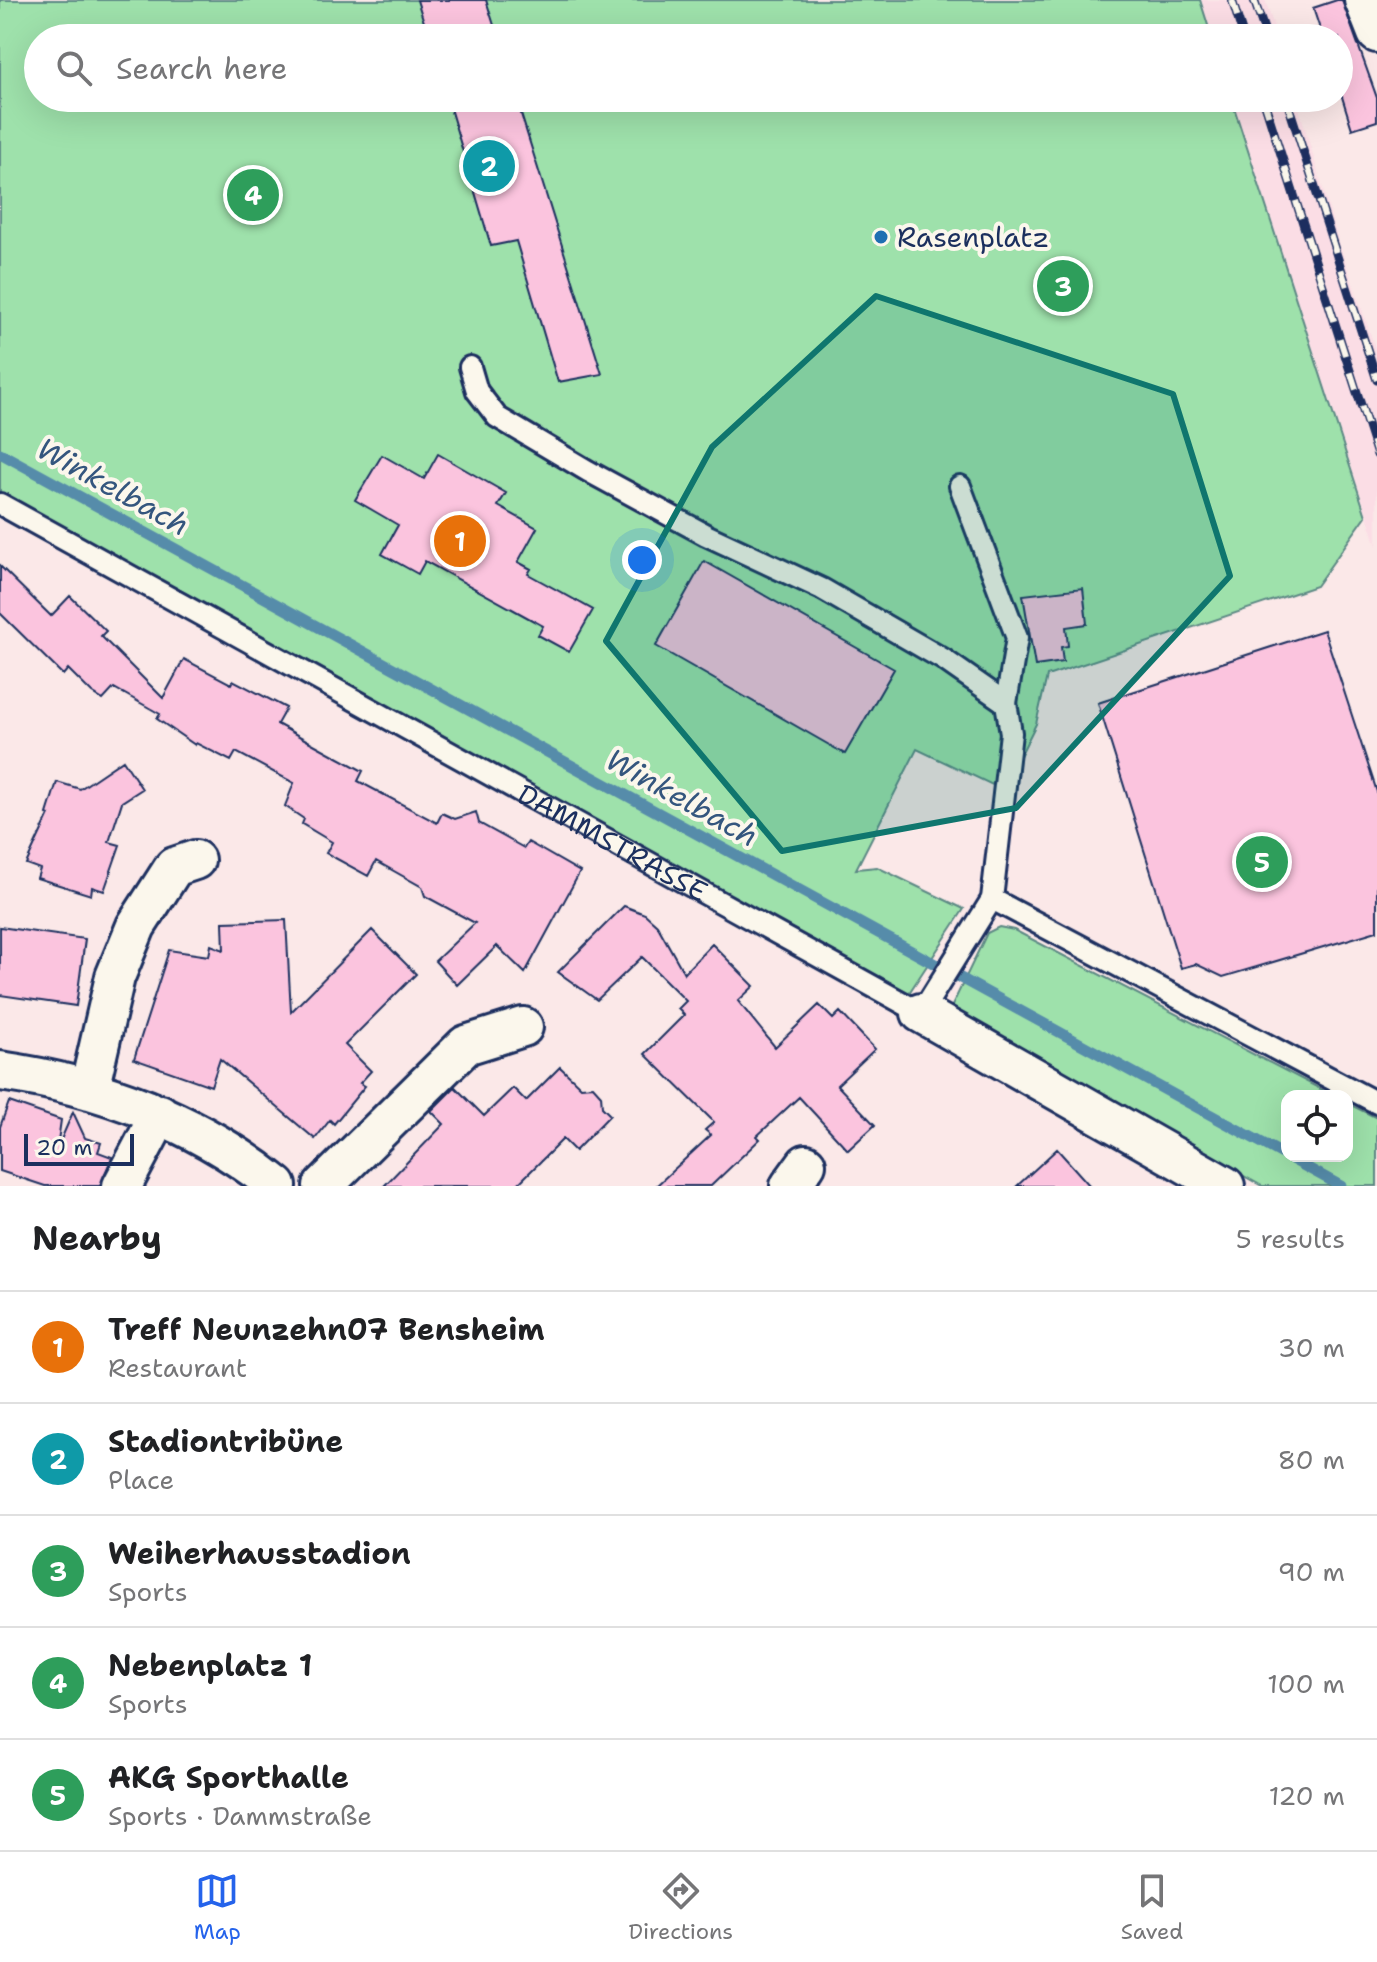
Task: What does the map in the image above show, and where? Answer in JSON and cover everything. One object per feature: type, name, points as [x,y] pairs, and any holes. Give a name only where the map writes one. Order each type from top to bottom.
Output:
[{"type":"street","points":[[89,1090],[115,977],[136,926],[174,867],[195,860]]},
{"type":"street","name":"DAMMSTRASSE","points":[[926,1006],[1225,1186]]},
{"type":"street","points":[[323,1186],[466,1045],[523,1027]]},
{"type":"street","points":[[0,1071],[89,1090],[160,1114],[210,1138],[277,1186]]},
{"type":"street","points":[[122,1186],[160,1114]]},
{"type":"lane","points":[[470,367],[477,391],[497,417],[706,535],[822,589],[943,659],[1006,703]]},
{"type":"lane","points":[[926,1006],[992,899],[1011,733],[1006,703],[1017,638],[960,486]]},
{"type":"lane","name":"DAMMSTRASSE","points":[[0,504],[926,1006]]},
{"type":"lane","points":[[992,899],[1377,1103]]},
{"type":"highlighted area","points":[[876,296],[1173,394],[1230,576],[1016,808],[782,851],[606,641],[712,447]]},
{"type":"shaded area","points":[[1200,0],[1265,0],[1273,24],[1208,24]]},
{"type":"shaded area","points":[[1236,112],[1300,112],[1339,243],[1377,353],[1377,546]]},
{"type":"green space","points":[[0,0],[1200,0],[1208,24],[24,24],[24,112],[1236,112],[1366,516],[1316,586],[1047,676],[1036,724],[1003,790],[917,749],[856,869],[877,867],[964,909],[909,993],[644,852],[0,495]]},
{"type":"green space","points":[[999,927],[1014,930],[1322,1090],[1281,1090],[1281,1162],[1353,1162],[1353,1106],[1377,1118],[1377,1186],[1262,1186],[949,1012],[987,933]]},
{"type":"building","points":[[417,0],[486,0],[494,24],[425,24]]},
{"type":"building","points":[[1342,0],[1351,24],[1318,24],[1313,8]]},
{"type":"building","points":[[1353,31],[1377,98],[1377,121],[1352,129],[1347,112],[1353,112]]},
{"type":"building","points":[[451,112],[520,112],[602,374],[558,382],[516,241],[491,246]]},
{"type":"building","points":[[438,454],[506,493],[498,506],[537,528],[518,562],[531,569],[528,574],[593,610],[569,652],[538,635],[543,626],[425,561],[418,574],[382,554],[398,525],[355,500],[382,455],[424,479]]},
{"type":"building","points":[[704,561],[894,669],[845,754],[656,646]]},
{"type":"building","points":[[0,566],[51,616],[70,596],[106,631],[101,636],[163,698],[184,659],[286,708],[277,724],[363,771],[358,781],[437,823],[442,813],[455,819],[476,812],[479,823],[524,848],[528,842],[580,872],[525,973],[497,946],[457,985],[435,961],[475,923],[425,896],[422,887],[376,861],[368,876],[326,853],[332,842],[302,824],[304,819],[285,806],[294,783],[236,752],[231,761],[195,745],[157,719],[160,714],[114,688],[103,700],[68,669],[63,675],[0,613]]},
{"type":"building","points":[[1083,588],[1087,624],[1066,627],[1068,646],[1061,647],[1063,662],[1035,666],[1023,595]]},
{"type":"building","points":[[1324,630],[1377,792],[1377,931],[1223,977],[1196,964],[1181,968],[1098,703]]},
{"type":"building","points":[[123,760],[142,789],[122,802],[109,842],[120,845],[104,891],[92,887],[91,895],[37,878],[40,869],[26,864],[49,815],[57,782],[80,789]]},
{"type":"building","points":[[624,906],[645,914],[657,925],[684,973],[712,944],[754,986],[738,1001],[775,1047],[819,1005],[833,1019],[840,1012],[875,1049],[837,1085],[875,1125],[848,1150],[799,1097],[757,1136],[760,1139],[711,1186],[656,1186],[711,1135],[705,1130],[714,1122],[645,1054],[684,1015],[678,1009],[686,1001],[642,957],[597,1000],[558,972]]},
{"type":"building","points":[[286,920],[291,1012],[372,930],[416,974],[345,1045],[371,1071],[360,1083],[365,1086],[334,1124],[330,1120],[315,1139],[220,1059],[211,1086],[134,1059],[169,950],[209,956],[211,945],[224,950],[223,922]]},
{"type":"building","points":[[0,927],[85,939],[76,1006],[0,995]]},
{"type":"building","points":[[560,1067],[581,1087],[593,1086],[601,1095],[602,1107],[610,1115],[575,1151],[563,1139],[516,1186],[384,1186],[444,1124],[431,1111],[455,1087],[484,1116],[513,1088],[526,1101]]},
{"type":"building","points":[[9,1102],[61,1120],[60,1142],[73,1112],[85,1138],[101,1143],[98,1152],[112,1157],[100,1186],[45,1186],[0,1171],[0,1127]]},
{"type":"building","points":[[1057,1149],[1090,1186],[1017,1186]]},
{"type":"waterway","name":"Winkelbach","points":[[0,453],[1341,1186]]},
{"type":"railway","points":[[1232,0],[1240,24]]},
{"type":"railway","points":[[1254,0],[1262,24]]},
{"type":"railway","points":[[1267,112],[1377,455]]},
{"type":"railway","points":[[1291,112],[1377,380]]},
{"type":"place","name":"Stadiontribüne","points":[[489,166]]},
{"type":"place","name":"Nebenplatz 1","points":[[253,195]]},
{"type":"place","name":"Rasenplatz","points":[[881,237]]},
{"type":"place","name":"Weiherhausstadion","points":[[1063,286]]},
{"type":"place","name":"Treff Neunzehn07 Bensheim","points":[[460,541]]},
{"type":"place","name":"AKG Sporthalle","points":[[1262,862]]}]
